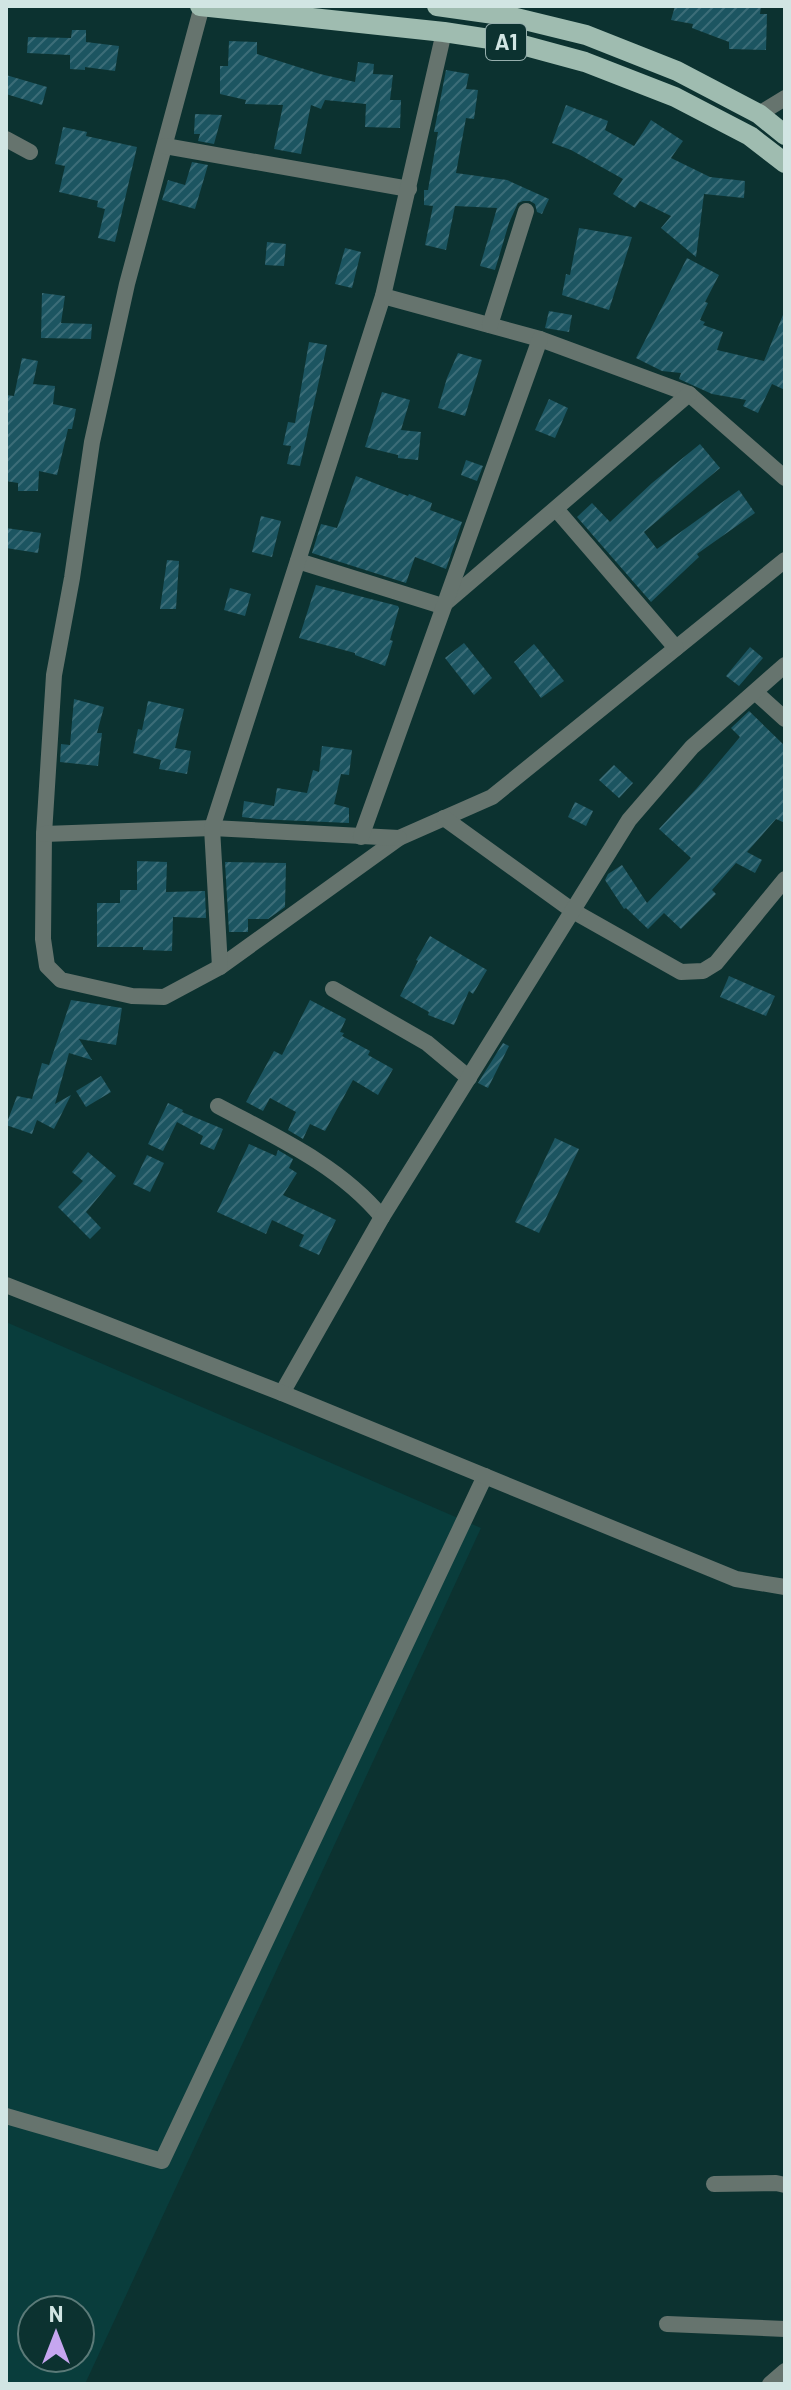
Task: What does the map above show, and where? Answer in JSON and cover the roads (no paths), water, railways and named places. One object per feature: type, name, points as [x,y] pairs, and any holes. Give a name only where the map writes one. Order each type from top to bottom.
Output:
[{"type":"main road","name":"A1","points":[[201,6],[444,32],[515,43],[585,62],[662,92],[750,136],[785,163]]},
{"type":"main road","name":"A1","points":[[438,6],[508,16],[586,35],[677,71],[759,114],[785,135]]},
{"type":"street","points":[[201,6],[127,284],[92,442],[54,675],[44,834],[43,939],[47,966],[61,980],[132,996],[164,997],[220,967],[399,838],[492,797],[785,560]]},
{"type":"street","points":[[220,967],[212,828],[383,296],[444,32]]},
{"type":"street","points":[[759,114],[785,98]]},
{"type":"street","points":[[6,139],[30,152]]},
{"type":"street","points":[[165,146],[409,189]]},
{"type":"street","points":[[490,325],[526,211]]},
{"type":"street","points":[[383,296],[540,339],[689,394],[785,478]]},
{"type":"street","points":[[361,837],[540,339]]},
{"type":"street","points":[[442,606],[689,394]]},
{"type":"street","points":[[556,509],[676,648]]},
{"type":"street","points":[[298,561],[442,606]]},
{"type":"street","points":[[282,1393],[382,1217],[629,820],[692,747],[785,665]]},
{"type":"street","points":[[755,692],[785,719]]},
{"type":"street","points":[[444,818],[573,911],[681,972],[703,971],[716,963],[785,879]]},
{"type":"street","points":[[44,834],[212,828],[399,838]]},
{"type":"street","points":[[333,989],[427,1043],[469,1078]]},
{"type":"street","points":[[218,1106],[313,1158],[363,1194],[382,1217]]},
{"type":"street","points":[[6,1285],[282,1393],[736,1579],[785,1587]]},
{"type":"street","points":[[6,2116],[162,2161],[485,1476]]},
{"type":"street","points":[[714,2184],[785,2185]]},
{"type":"street","points":[[667,2324],[785,2329]]},
{"type":"street","points":[[770,2384],[785,2371]]}]
